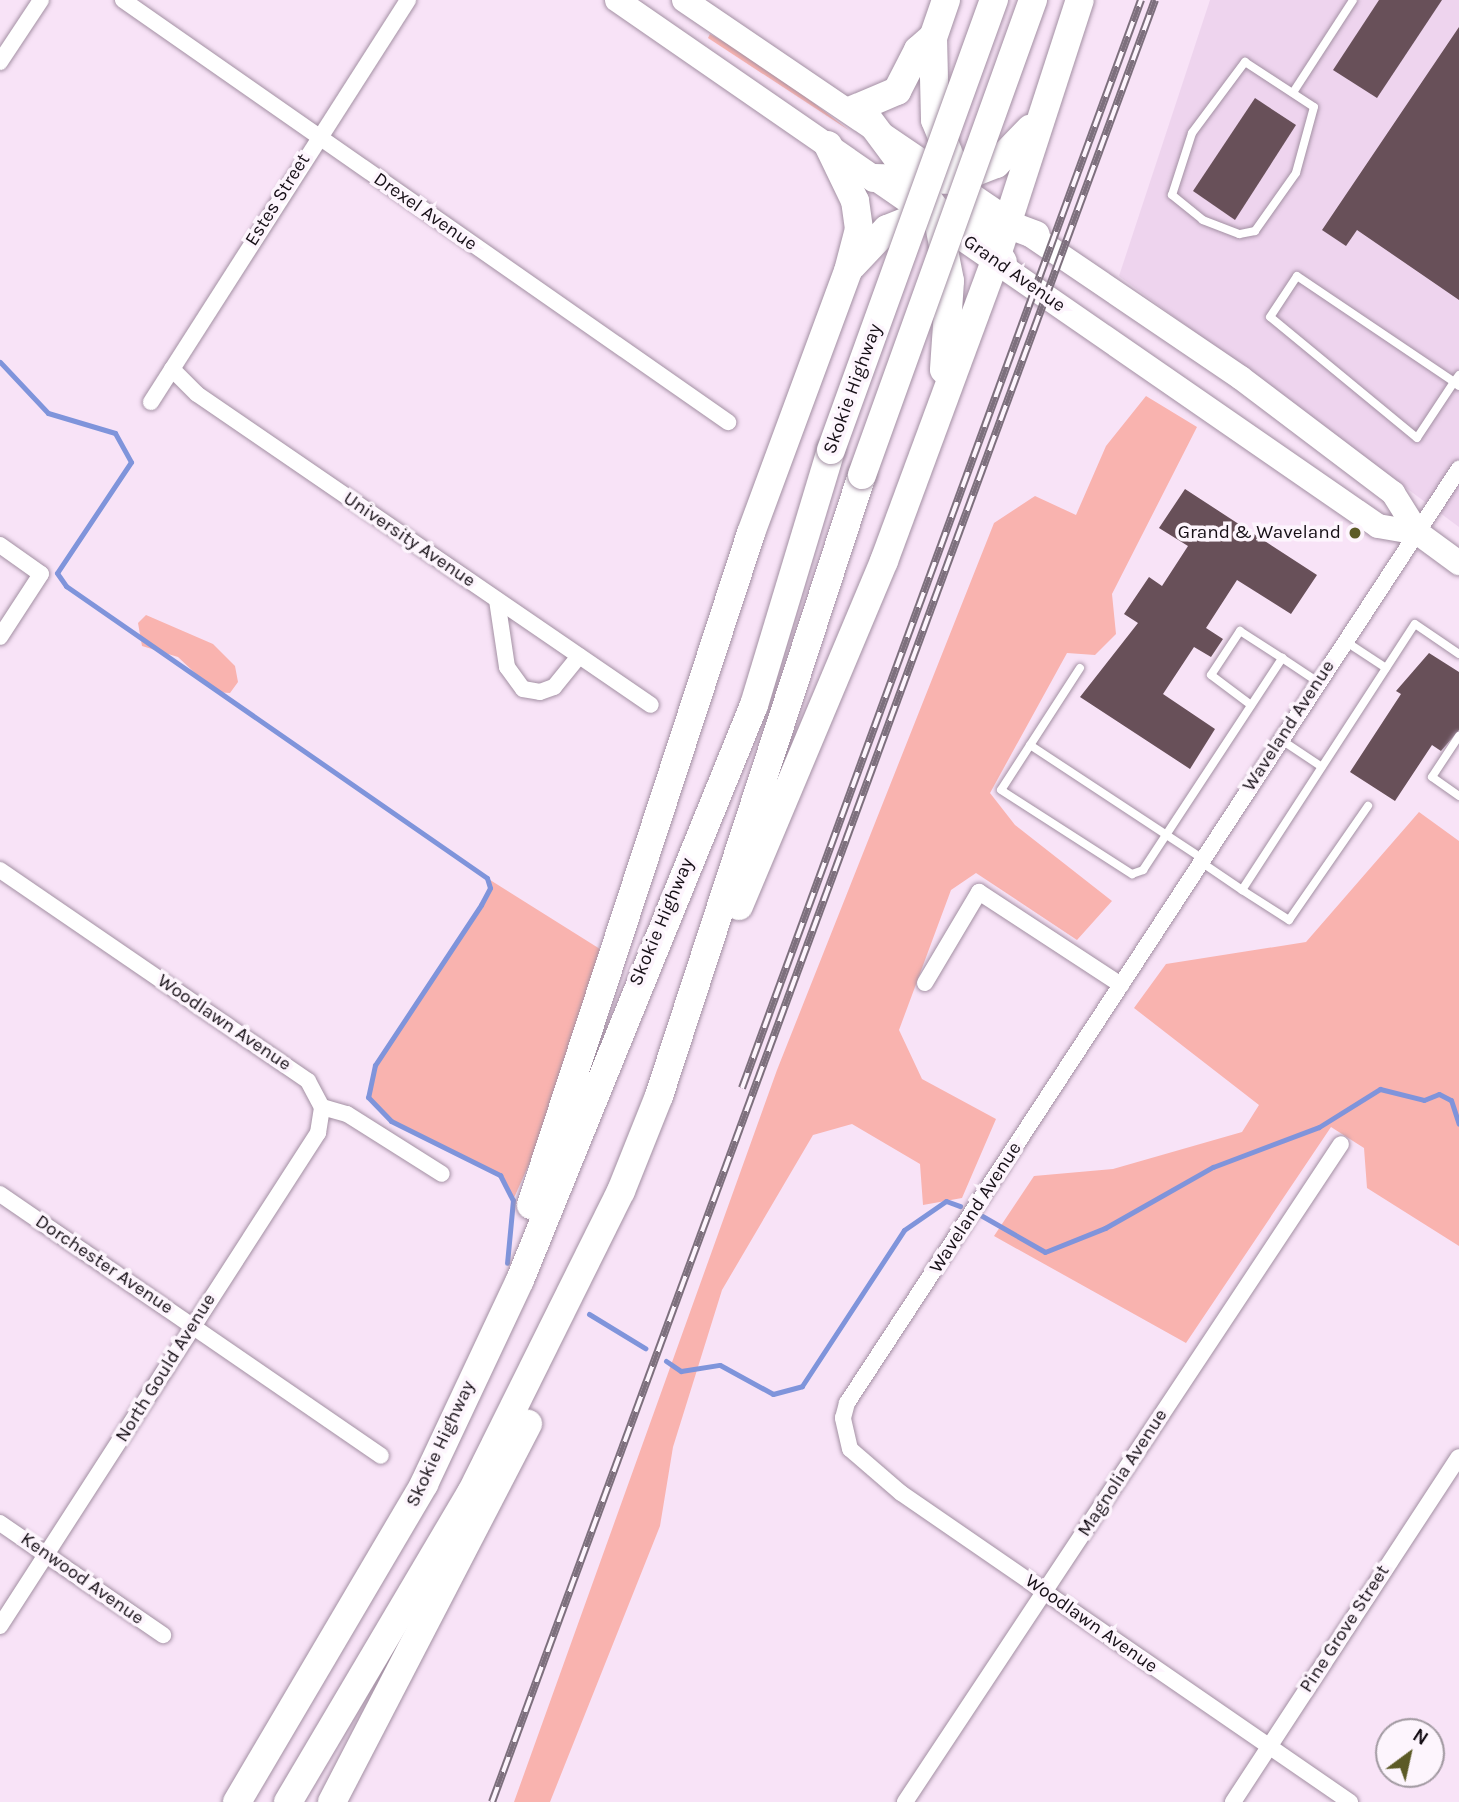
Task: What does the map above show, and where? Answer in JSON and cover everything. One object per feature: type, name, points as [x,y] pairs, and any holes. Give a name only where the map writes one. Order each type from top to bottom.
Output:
[{"type":"highway","points":[[946,0],[933,37],[935,120],[959,181],[1000,262]]},
{"type":"highway","name":"Skokie Highway","points":[[237,1802],[370,1583],[520,1280],[754,705],[831,450],[994,0]]},
{"type":"highway","name":"Skokie Highway","points":[[288,1802],[471,1493],[621,1191],[659,1096],[862,475],[1033,0]]},
{"type":"highway","points":[[659,1096],[884,561],[943,400],[1000,262],[1008,219],[1036,122],[1080,0]]},
{"type":"highway","points":[[933,37],[918,50],[897,91],[861,115],[920,182],[933,215],[951,300],[943,400]]},
{"type":"highway","points":[[874,178],[920,182],[959,181],[996,164],[1036,122]]},
{"type":"highway","points":[[457,1411],[543,1172],[751,533],[848,271],[859,229],[855,201],[828,145]]},
{"type":"highway","points":[[848,271],[887,229],[933,215],[974,213],[1008,219],[1036,235]]},
{"type":"highway","points":[[332,1802],[554,1370],[621,1191]]},
{"type":"main road","name":"Grand Avenue","points":[[617,0],[874,178],[933,215],[1378,526],[1418,533]]},
{"type":"main road","points":[[684,0],[959,181],[1008,219]]},
{"type":"main road","name":"Grand Avenue","points":[[1036,235],[1392,493],[1418,533],[1459,563]]},
{"type":"street","points":[[0,62],[41,0]]},
{"type":"street","name":"Drexel Avenue","points":[[123,0],[316,138],[728,422]]},
{"type":"street","name":"Estes Street","points":[[151,402],[316,138],[408,0]]},
{"type":"street","name":"University Avenue","points":[[172,369],[197,394],[651,705]]},
{"type":"street","name":"Waveland Avenue","points":[[844,1435],[847,1403],[1459,469]]},
{"type":"street","points":[[0,545],[41,574],[0,637]]},
{"type":"street","points":[[497,600],[507,667],[523,689],[540,692],[554,687],[579,656]]},
{"type":"street","name":"Woodlawn Avenue","points":[[0,870],[308,1081],[322,1107]]},
{"type":"street","points":[[925,983],[979,892],[1121,985]]},
{"type":"street","points":[[322,1107],[347,1114],[442,1174]]},
{"type":"street","name":"North Gould Avenue","points":[[0,1626],[318,1133],[322,1107]]},
{"type":"street","name":"Magnolia Avenue","points":[[905,1802],[1341,1144]]},
{"type":"street","name":"Dorchester Avenue","points":[[0,1194],[381,1456]]},
{"type":"street","name":"Woodlawn Avenue","points":[[844,1435],[860,1462],[1350,1802]]},
{"type":"street","name":"Pine Grove Street","points":[[1233,1802],[1459,1457]]},
{"type":"street","name":"Kenwood Avenue","points":[[0,1523],[163,1635]]},
{"type":"lane","points":[[1294,91],[1353,0]]},
{"type":"lane","points":[[1245,62],[1294,91],[1314,107],[1296,173],[1255,231],[1239,234],[1203,220],[1172,195],[1192,133],[1245,62]]},
{"type":"lane","points":[[1297,276],[1457,381],[1417,438],[1270,317],[1297,276]]},
{"type":"lane","points":[[1242,890],[1415,624],[1459,654]]},
{"type":"lane","points":[[1251,705],[1211,675],[1240,631],[1318,682]]},
{"type":"lane","points":[[1345,641],[1386,668]]},
{"type":"lane","points":[[1080,668],[1001,790],[1132,874],[1143,870],[1282,658]]},
{"type":"lane","points":[[1459,736],[1432,777],[1459,796]]},
{"type":"lane","points":[[1280,740],[1322,767]]},
{"type":"lane","points":[[1030,745],[1289,920],[1368,806]]},
{"type":"shaded area","points":[[1210,0],[1459,0],[1459,527],[1119,276]]},
{"type":"shaded area","points":[[710,34],[763,64],[850,131],[708,38]]},
{"type":"shaded area","points":[[1146,396],[1197,427],[1112,594],[1116,634],[1095,655],[1067,653],[990,793],[1015,825],[1112,901],[1077,940],[976,873],[951,890],[899,1030],[922,1079],[996,1119],[962,1198],[923,1205],[920,1164],[852,1124],[813,1135],[722,1290],[673,1447],[660,1526],[550,1802],[514,1802],[777,1070],[994,523],[1035,496],[1076,515],[1106,446]]},
{"type":"shaded area","points":[[146,615],[213,644],[235,666],[238,682],[230,693],[215,692],[178,657],[142,646],[138,623]]},
{"type":"shaded area","points":[[1419,812],[1459,841],[1459,1246],[1367,1188],[1364,1148],[1331,1127],[1186,1343],[994,1236],[1034,1176],[1113,1169],[1242,1132],[1259,1105],[1134,1008],[1166,964],[1306,942]]},
{"type":"shaded area","points":[[487,878],[600,949],[544,1131],[513,1200],[500,1175],[391,1121],[368,1097],[375,1065],[481,905],[490,888]]},
{"type":"building","points":[[1379,0],[1442,0],[1377,98],[1333,70]]},
{"type":"building","points":[[1459,27],[1459,300],[1357,230],[1346,246],[1322,230]]},
{"type":"building","points":[[1255,98],[1296,125],[1235,220],[1193,191]]},
{"type":"building","points":[[1185,489],[1317,575],[1291,614],[1237,580],[1206,628],[1223,639],[1211,657],[1194,647],[1163,694],[1215,729],[1190,769],[1080,697],[1138,623],[1124,614],[1149,577],[1162,586],[1188,546],[1159,528]]},
{"type":"building","points":[[1429,653],[1459,672],[1459,730],[1441,751],[1432,745],[1395,801],[1350,772],[1401,694],[1396,691]]},
{"type":"waterway","points":[[0,362],[48,413],[115,433],[131,462],[57,573],[66,586],[487,878],[490,888],[481,905],[375,1065],[368,1097],[391,1121],[500,1175],[513,1200],[507,1263]]},
{"type":"waterway","points":[[977,1213],[1045,1252],[1105,1228],[1213,1167],[1319,1127],[1380,1089],[1424,1100],[1439,1094],[1451,1100],[1459,1124]]},
{"type":"waterway","points":[[666,1361],[681,1371],[720,1365],[773,1394],[802,1386],[904,1230],[946,1201],[960,1206]]},
{"type":"waterway","points":[[589,1314],[645,1348]]},
{"type":"railway","points":[[742,1088],[1141,0]]},
{"type":"railway","points":[[492,1802],[1155,0]]},
{"type":"place","name":"Grand & Waveland","points":[[1355,533]]}]
